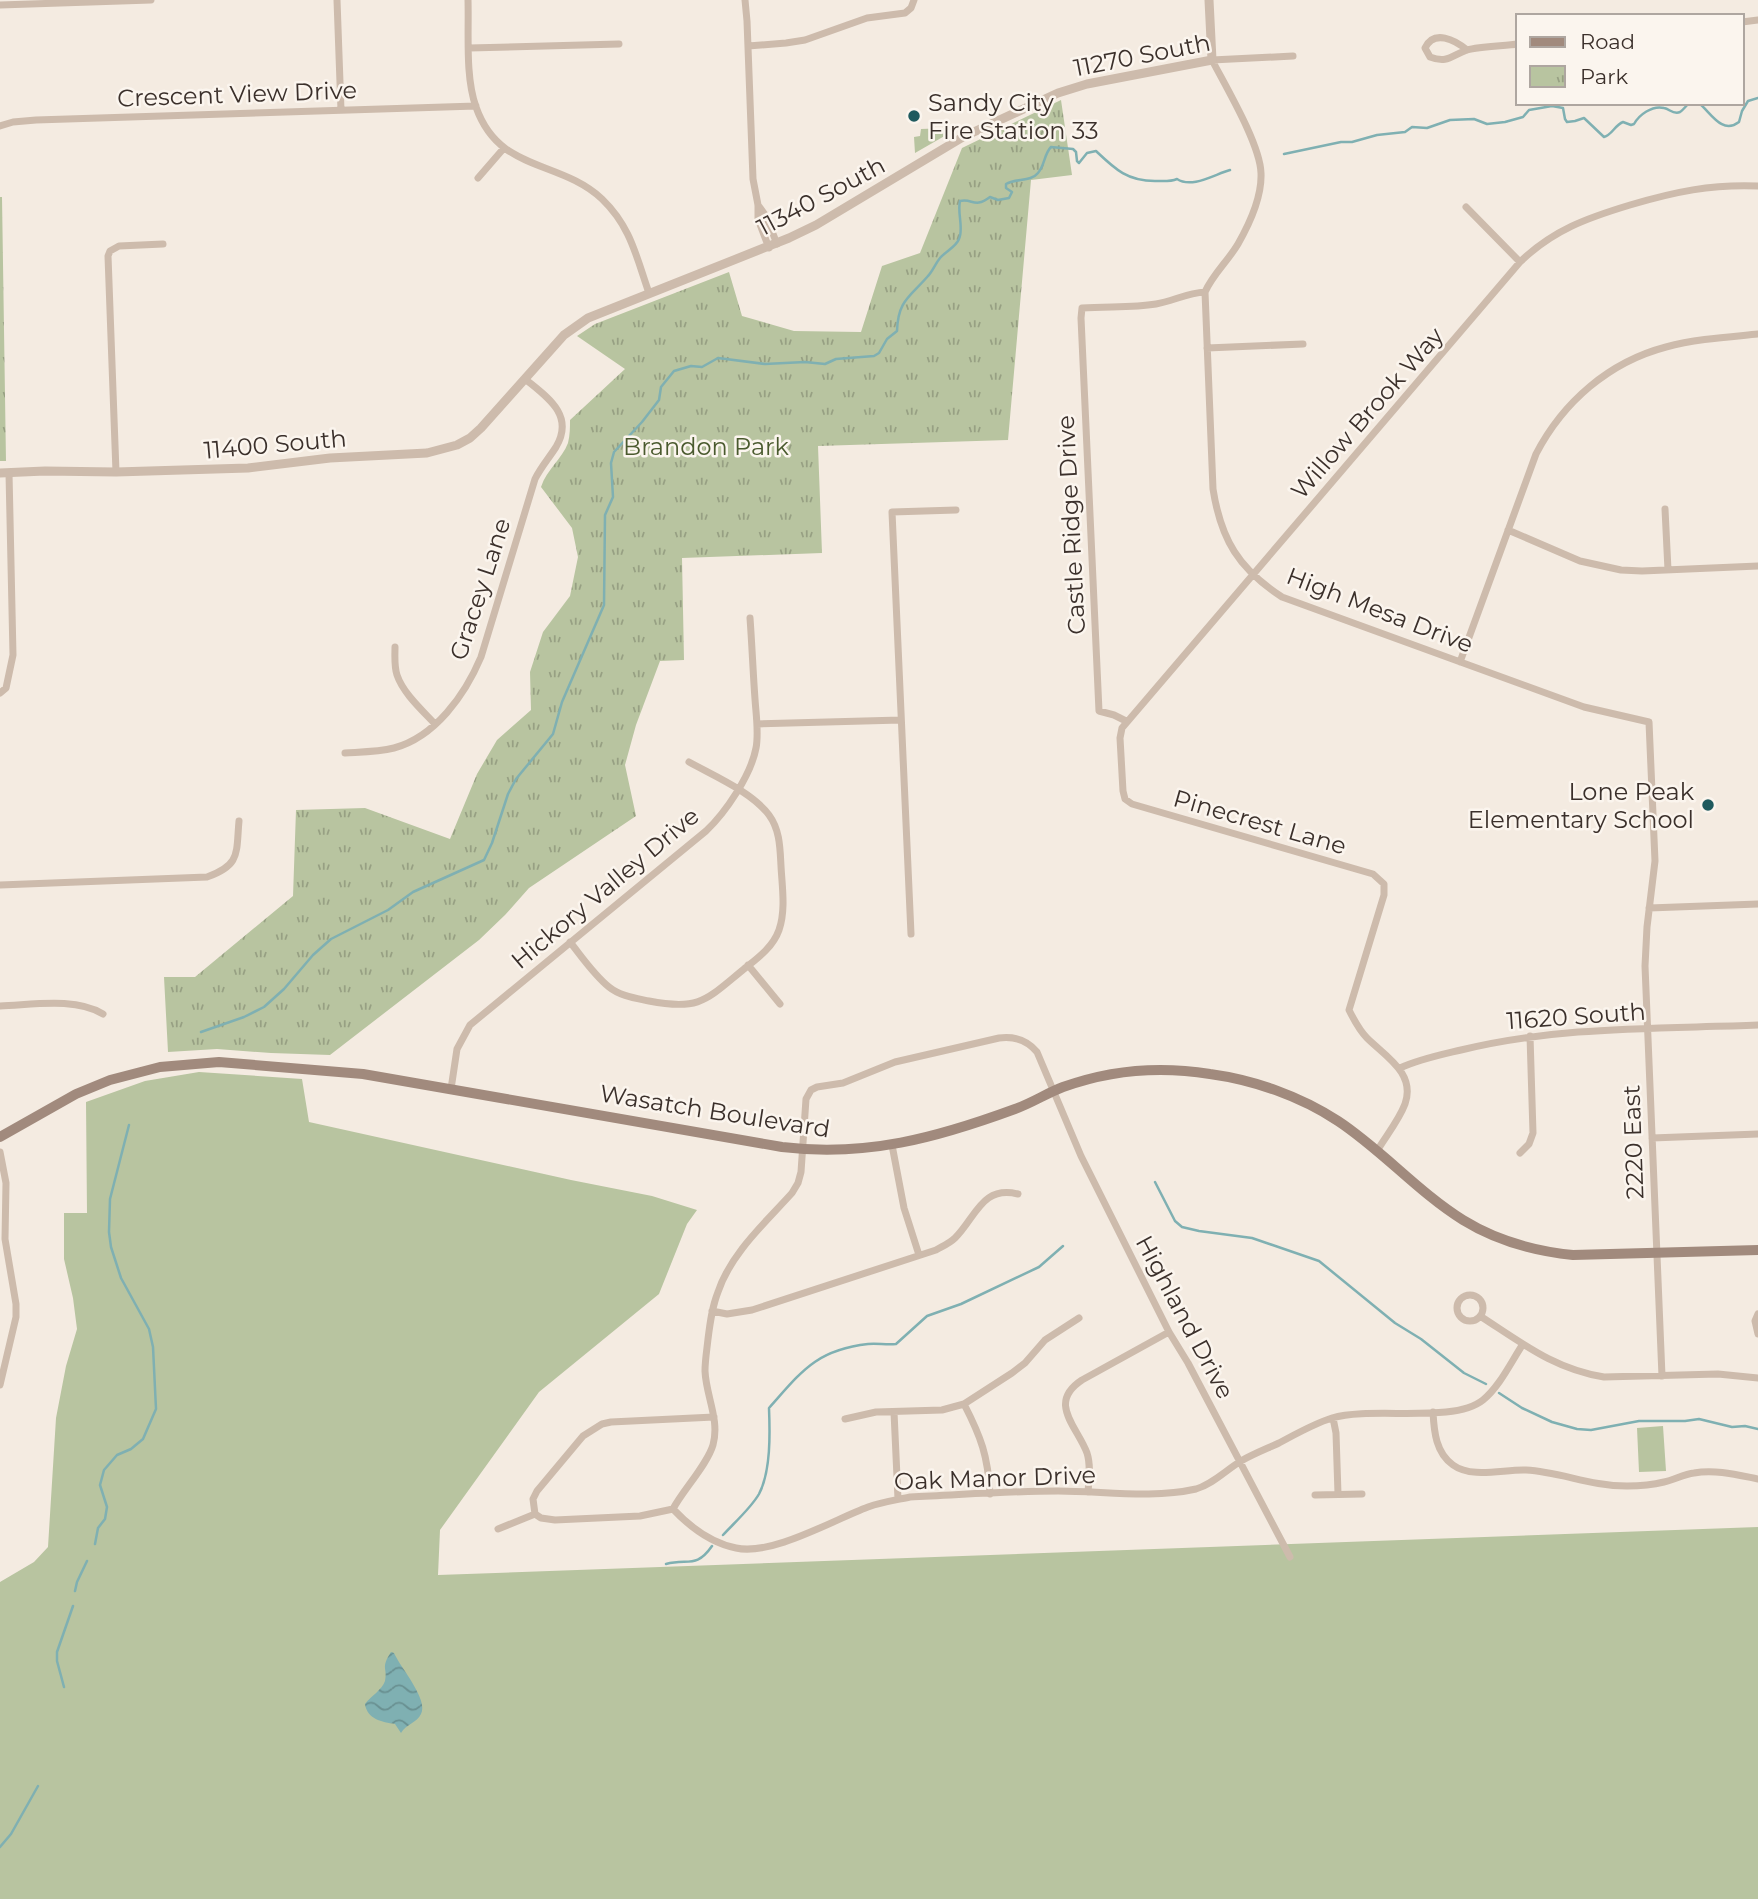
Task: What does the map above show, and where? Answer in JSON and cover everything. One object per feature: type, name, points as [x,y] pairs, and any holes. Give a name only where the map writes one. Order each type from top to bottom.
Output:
[{"type":"main road","name":"Wasatch Boulevard","points":[[0,1137],[94,1086],[141,1071],[179,1064],[219,1062],[338,1070],[802,1149],[849,1150],[892,1146],[963,1127],[1019,1108],[1053,1091],[1082,1081],[1124,1072],[1168,1070],[1213,1074],[1257,1084],[1302,1102],[1337,1120],[1461,1219],[1505,1241],[1573,1255],[1758,1250]]},
{"type":"street","points":[[0,5],[151,0]]},
{"type":"street","points":[[337,0],[341,110]]},
{"type":"street","points":[[468,0],[472,87],[482,121],[504,148],[519,158],[580,183],[600,197],[628,232],[649,293]]},
{"type":"street","points":[[745,0],[753,179],[758,219],[773,246]]},
{"type":"street","points":[[748,46],[786,44],[867,18],[905,13],[914,0]]},
{"type":"street","points":[[1205,292],[1209,281],[1240,241],[1258,197],[1261,174],[1254,144],[1212,60],[1209,0]]},
{"type":"street","points":[[1467,50],[1440,37],[1432,39],[1425,48],[1430,57],[1440,60],[1456,57],[1467,50],[1516,44]]},
{"type":"street","points":[[469,48],[619,44]]},
{"type":"street","name":"11270 South","points":[[1004,117],[1072,88],[1212,60],[1293,56]]},
{"type":"street","name":"Crescent View Drive","points":[[0,126],[36,120],[476,106]]},
{"type":"street","name":"11340 South","points":[[525,379],[575,326],[601,312],[773,246],[816,225],[953,143],[1004,117]]},
{"type":"street","points":[[478,178],[504,148]]},
{"type":"street","name":"Willow Brook Way","points":[[1126,721],[1534,248],[1551,236],[1592,216],[1684,190],[1710,186],[1758,186]]},
{"type":"street","points":[[1466,207],[1520,262]]},
{"type":"street","points":[[116,472],[108,256],[110,251],[118,246],[163,244]]},
{"type":"street","name":"Castle Ridge Drive","points":[[1126,721],[1099,711],[1082,308],[1141,306],[1205,292]]},
{"type":"street","name":"High Mesa Drive","points":[[1205,292],[1216,510],[1230,546],[1252,575],[1282,597],[1584,708],[1649,722],[1655,853],[1645,946],[1648,1030]]},
{"type":"street","points":[[1460,662],[1530,470],[1544,439],[1570,404],[1590,385],[1613,369],[1639,356],[1667,346],[1758,334]]},
{"type":"street","points":[[1207,348],[1303,344]]},
{"type":"street","name":"11400 South","points":[[4,473],[248,468],[330,458],[428,453],[470,438],[525,379]]},
{"type":"street","name":"Gracey Lane","points":[[345,753],[396,748],[423,734],[453,705],[475,673],[535,479],[561,436],[561,414],[555,405],[525,379]]},
{"type":"street","points":[[0,693],[6,688],[13,654],[4,473]]},
{"type":"street","points":[[1665,509],[1668,570]]},
{"type":"street","points":[[911,934],[892,512],[957,510]]},
{"type":"street","points":[[1508,530],[1580,561],[1621,570],[1758,566]]},
{"type":"street","name":"Hickory Valley Drive","points":[[451,1089],[457,1049],[470,1025],[706,831],[737,789],[753,759],[756,747],[750,618]]},
{"type":"street","points":[[395,647],[397,676],[408,694],[435,724]]},
{"type":"street","points":[[757,724],[901,720]]},
{"type":"street","name":"Pinecrest Lane","points":[[1126,721],[1120,738],[1122,782],[1125,799],[1132,804],[1373,874],[1384,884],[1384,895],[1349,1010],[1366,1037],[1400,1068]]},
{"type":"street","points":[[570,942],[610,988],[632,997],[669,1004],[694,1004],[716,993],[767,949],[780,929],[782,905],[777,829],[762,806],[689,762]]},
{"type":"street","points":[[0,885],[207,877],[223,872],[230,866],[234,859],[239,821]]},
{"type":"street","points":[[1649,908],[1758,904]]},
{"type":"street","points":[[748,965],[780,1004]]},
{"type":"street","points":[[0,1006],[77,1004],[92,1007],[103,1014]]},
{"type":"street","name":"11620 South","points":[[1400,1068],[1493,1042],[1563,1032],[1758,1025]]},
{"type":"street","name":"2220 East","points":[[1648,1030],[1662,1376]]},
{"type":"street","points":[[1520,1153],[1529,1144],[1533,1133],[1530,1036]]},
{"type":"street","name":"Highland Drive","points":[[802,1149],[806,1099],[814,1088],[843,1083],[895,1062],[999,1038],[1016,1038],[1032,1046],[1037,1052],[1081,1156],[1169,1332],[1290,1557]]},
{"type":"street","points":[[1377,1151],[1406,1100],[1407,1089],[1400,1068]]},
{"type":"street","points":[[1652,1138],[1758,1134]]},
{"type":"street","points":[[892,1146],[904,1208],[919,1255]]},
{"type":"street","points":[[498,1529],[535,1514],[548,1519],[628,1517],[673,1509],[710,1451],[714,1435],[705,1369],[712,1311],[718,1292],[732,1262],[795,1189],[800,1178],[802,1149]]},
{"type":"street","points":[[0,1152],[6,1183],[5,1239],[16,1304],[16,1317],[0,1385]]},
{"type":"street","points":[[712,1311],[727,1314],[752,1310],[936,1250],[956,1237],[990,1196],[999,1192],[1018,1194]]},
{"type":"street","points":[[0,1278],[12,1277]]},
{"type":"street","points":[[1758,1314],[1755,1321],[1758,1334]]},
{"type":"street","points":[[1480,1316],[1555,1362],[1584,1373],[1604,1377],[1726,1374],[1758,1378]]},
{"type":"street","points":[[845,1419],[876,1412],[942,1410],[964,1404],[1012,1373],[1025,1363],[1045,1340],[1079,1318]]},
{"type":"street","points":[[1088,1492],[1088,1457],[1066,1413],[1065,1399],[1069,1390],[1082,1380],[1169,1332]]},
{"type":"street","name":"Oak Manor Drive","points":[[673,1509],[689,1525],[711,1538],[735,1548],[753,1549],[787,1540],[870,1506],[898,1499],[1056,1491],[1172,1493],[1199,1488],[1240,1461],[1333,1418],[1351,1414],[1460,1410],[1472,1406],[1491,1392],[1523,1344]]},
{"type":"street","points":[[964,1404],[984,1448],[990,1494]]},
{"type":"street","points":[[894,1412],[898,1499]]},
{"type":"street","points":[[1433,1412],[1436,1441],[1442,1453],[1451,1464],[1465,1470],[1536,1471],[1586,1482],[1625,1486],[1651,1485],[1695,1472],[1718,1472],[1758,1479]]},
{"type":"street","points":[[535,1514],[533,1506],[537,1491],[592,1428],[611,1422],[713,1417]]},
{"type":"street","points":[[1333,1418],[1338,1494]]},
{"type":"street","points":[[1315,1496],[1362,1493]]},
{"type":"green space","name":"Brandon Park","points":[[1061,100],[1072,175],[1031,180],[1008,440],[818,446],[822,553],[682,558],[684,660],[660,661],[636,725],[625,765],[636,816],[529,888],[479,940],[330,1055],[217,1049],[168,1052],[164,977],[195,977],[293,896],[296,810],[365,808],[450,839],[477,774],[497,740],[531,710],[530,672],[543,632],[570,596],[578,557],[572,528],[541,487],[568,443],[570,420],[625,369],[577,336],[595,324],[729,272],[742,316],[794,331],[861,332],[882,266],[920,253],[962,148]]},
{"type":"green space","points":[[947,128],[948,134],[915,153],[914,137],[920,136],[921,129]]},
{"type":"green space","points":[[2,197],[6,461],[0,461]]},
{"type":"green space","points":[[199,1072],[302,1079],[309,1122],[652,1196],[697,1210],[687,1224],[659,1294],[539,1392],[440,1530],[438,1575],[1758,1527],[1758,1899],[0,1899],[0,1582],[34,1562],[48,1547],[56,1418],[66,1366],[77,1329],[64,1259],[64,1213],[87,1213],[86,1102],[145,1081]]},
{"type":"green space","points":[[1663,1426],[1666,1471],[1639,1472],[1637,1428]]},
{"type":"water","points":[[391,1652],[413,1684],[422,1708],[419,1717],[401,1733],[395,1724],[372,1716],[365,1704],[384,1684],[385,1665]]},
{"type":"waterway","points":[[1701,105],[1717,121],[1727,126],[1739,122],[1748,101],[1758,98]]},
{"type":"waterway","points":[[1284,154],[1405,132],[1412,127],[1427,128],[1450,120],[1474,119],[1487,124],[1505,122],[1523,117],[1529,110],[1552,106],[1563,108],[1567,122],[1584,118],[1604,137],[1623,122],[1634,124],[1651,109],[1659,107],[1678,113],[1687,105]]},
{"type":"waterway","points":[[201,1032],[264,1007],[331,939],[388,910],[413,892],[484,860],[516,779],[553,734],[562,702],[604,605],[605,515],[613,497],[611,463],[614,452],[659,400],[661,387],[674,371],[691,366],[702,367],[718,358],[765,364],[825,364],[836,359],[874,356],[897,331],[900,312],[906,300],[930,274],[940,258],[958,242],[961,230],[960,201],[977,203],[990,197],[998,200],[1009,198],[1012,192],[1006,188],[1006,184],[1035,176],[1051,147],[1073,149],[1079,163],[1087,153],[1096,151],[1122,173],[1137,179],[1196,182],[1230,170]]},
{"type":"waterway","points":[[95,1544],[107,1507],[100,1485],[104,1470],[117,1455],[131,1449],[143,1439],[156,1409],[153,1347],[149,1329],[121,1278],[109,1232],[110,1199],[129,1125]]},
{"type":"waterway","points":[[1155,1182],[1175,1221],[1182,1227],[1252,1238],[1319,1261],[1395,1323],[1421,1339],[1464,1373],[1486,1384]]},
{"type":"waterway","points":[[723,1535],[747,1510],[763,1485],[768,1463],[769,1408],[811,1364],[835,1351],[850,1347],[896,1344],[927,1316],[961,1304],[1039,1267],[1063,1246]]},
{"type":"waterway","points":[[1499,1393],[1522,1408],[1552,1422],[1577,1429],[1591,1430],[1639,1421],[1699,1419],[1732,1427],[1758,1429]]},
{"type":"waterway","points":[[666,1564],[696,1560],[712,1546]]},
{"type":"waterway","points":[[75,1591],[87,1561]]},
{"type":"waterway","points":[[64,1687],[57,1652],[73,1606]]},
{"type":"waterway","points":[[0,1847],[11,1834],[38,1786]]},
{"type":"place","name":"Sandy City Fire Station 33","points":[[914,116]]},
{"type":"place","name":"Lone Peak Elementary School","points":[[1708,805]]}]
